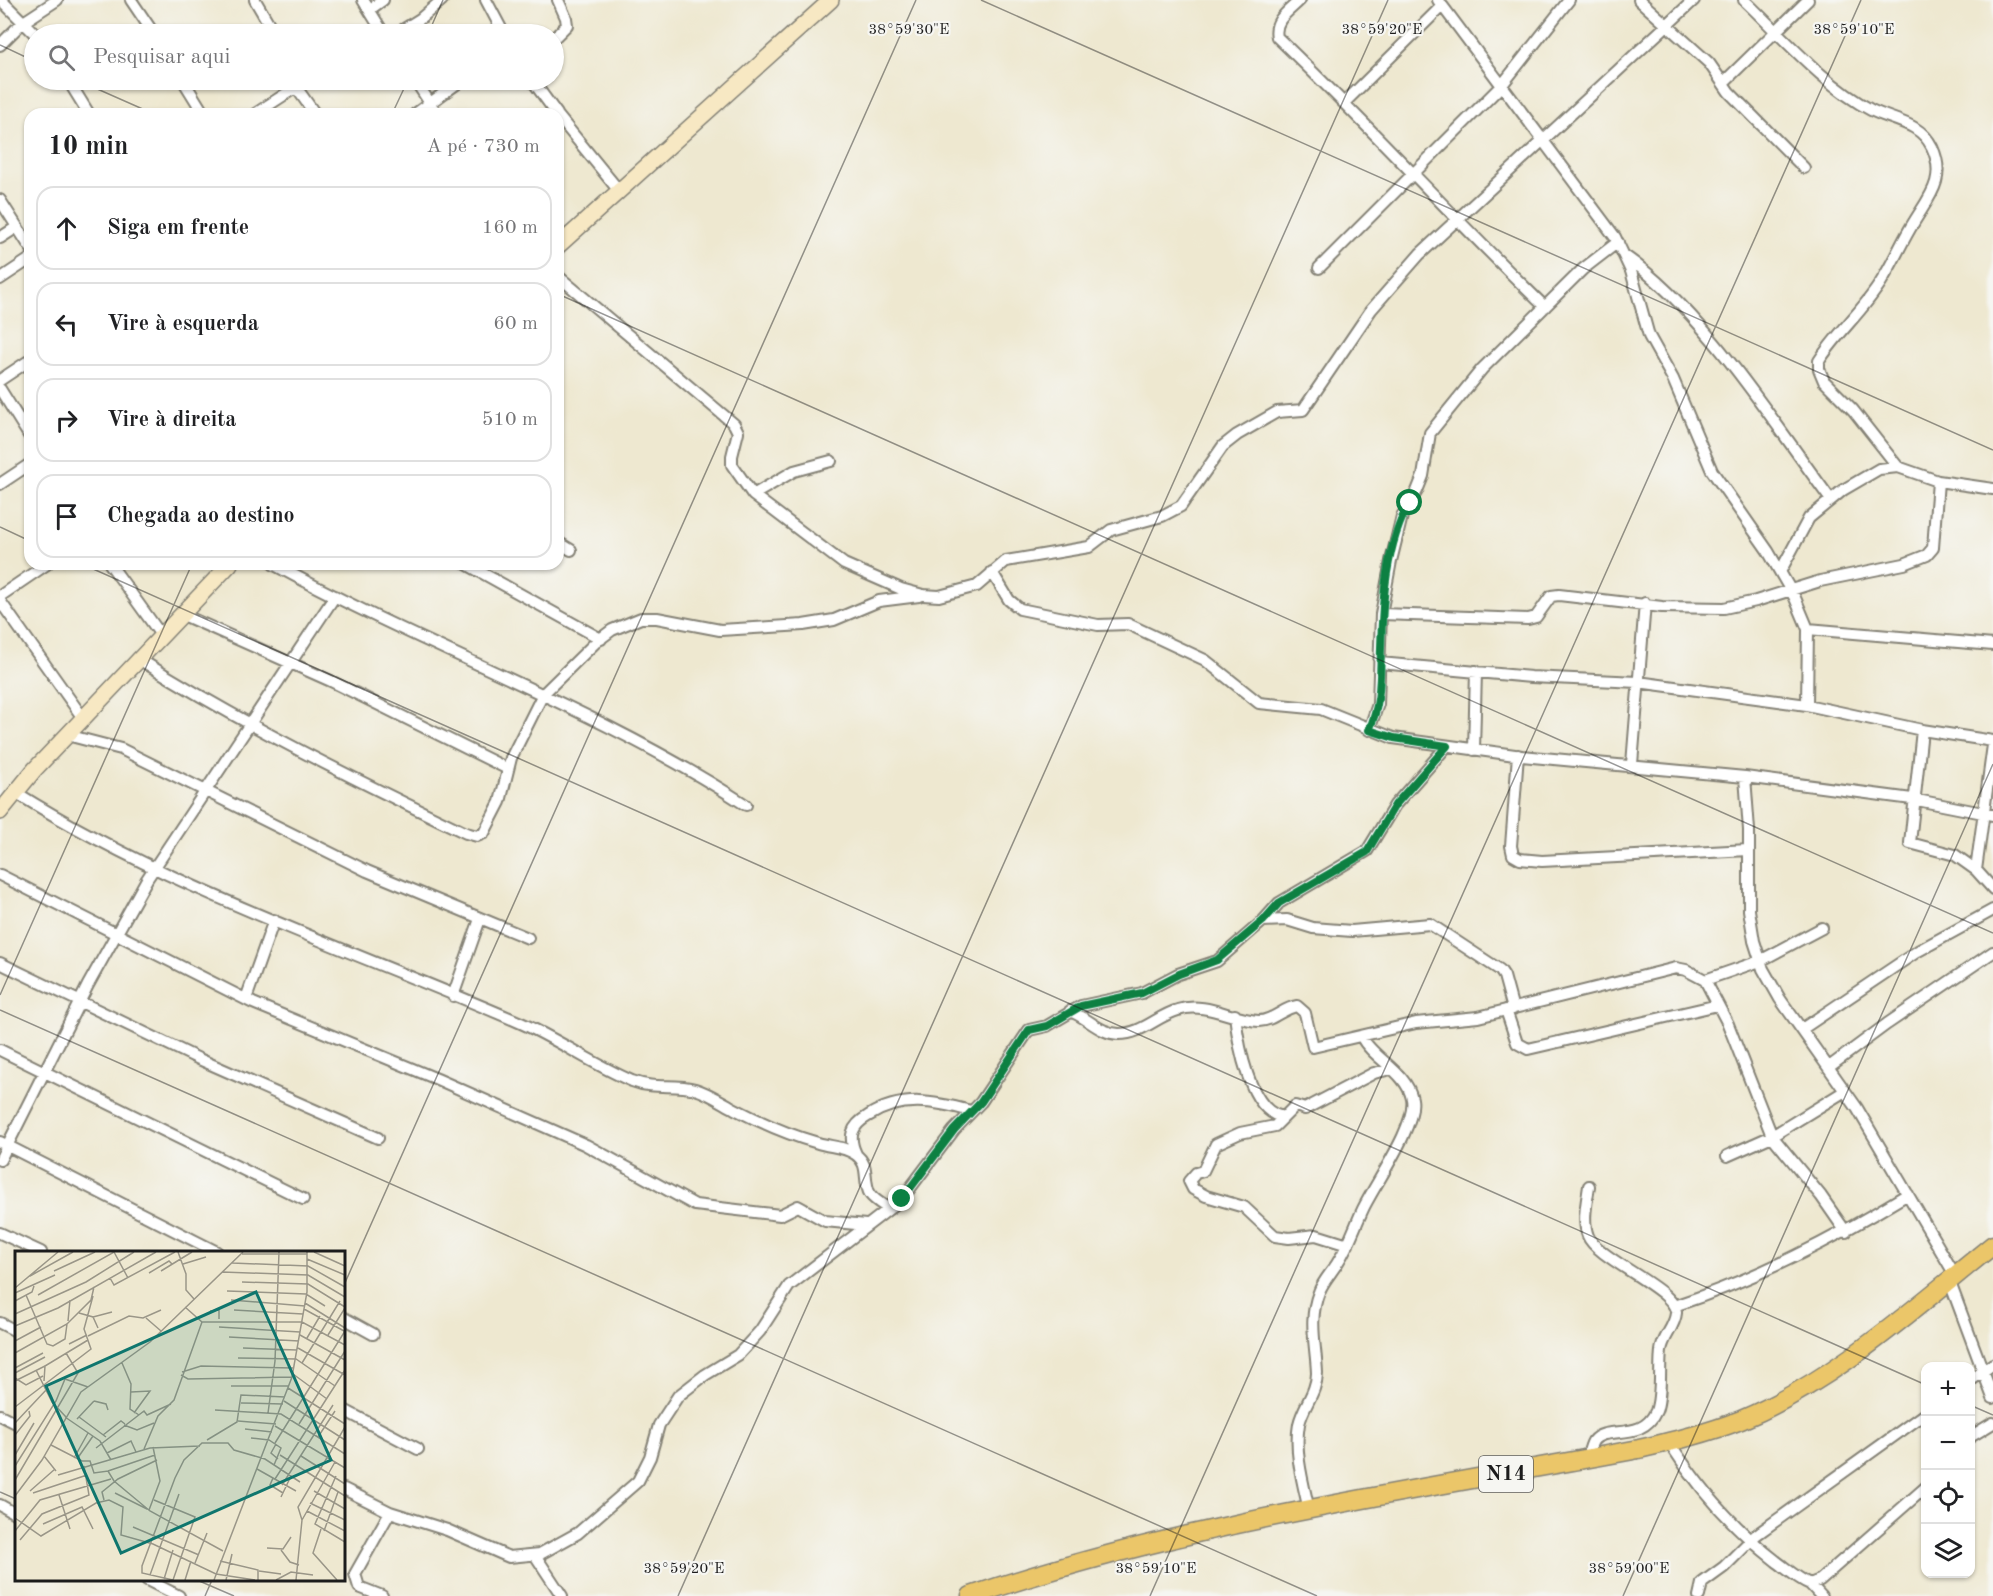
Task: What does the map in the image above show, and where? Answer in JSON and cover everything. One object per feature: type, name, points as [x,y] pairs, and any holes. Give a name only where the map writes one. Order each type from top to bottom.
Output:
[{"type":"main road","points":[[564,241],[831,0]]},
{"type":"main road","points":[[0,812],[15,792],[67,735],[224,570]]},
{"type":"main road","name":"N14","points":[[971,1596],[1018,1580],[1174,1537],[1669,1442],[1741,1419],[1804,1388],[1993,1245]]},
{"type":"street","points":[[1,0],[22,22]]},
{"type":"street","points":[[0,45],[22,22],[57,0]]},
{"type":"street","points":[[130,0],[147,24]]},
{"type":"street","points":[[255,0],[269,24]]},
{"type":"street","points":[[363,0],[378,24]]},
{"type":"street","points":[[369,10],[383,0]]},
{"type":"street","points":[[412,24],[442,0]]},
{"type":"street","points":[[486,0],[499,24]]},
{"type":"street","points":[[558,0],[567,18],[567,25],[564,28]]},
{"type":"street","points":[[1300,0],[1278,22],[1275,28],[1277,38],[1345,102],[1455,220],[1545,307]]},
{"type":"street","points":[[1319,268],[1502,85],[1569,0]]},
{"type":"street","points":[[1640,0],[1708,63],[1723,83],[1804,168]]},
{"type":"street","points":[[139,659],[249,726],[386,795],[477,836],[484,833],[500,802],[508,769],[543,694],[601,639],[641,618],[657,618],[720,630],[803,625],[834,620],[879,601],[958,593],[977,586],[1006,561],[1089,547],[1111,531],[1162,516],[1180,506],[1223,446],[1236,435],[1277,412],[1303,410],[1309,405],[1345,344],[1371,310],[1455,220],[1542,138],[1611,80],[1694,0]]},
{"type":"street","points":[[1744,0],[1849,96],[1873,111],[1914,126],[1931,146],[1937,164],[1936,182],[1930,199],[1914,222],[1881,282],[1819,361],[1819,369],[1824,381],[1853,410],[1898,467]]},
{"type":"street","points":[[1723,83],[1808,0]]},
{"type":"street","points":[[1345,102],[1440,3],[1618,242],[1649,336],[1673,379],[1712,471],[1780,572],[1808,629],[1807,705]]},
{"type":"street","points":[[74,90],[85,108]]},
{"type":"street","points":[[189,90],[200,108]]},
{"type":"street","points":[[262,108],[284,90]]},
{"type":"street","points":[[298,90],[311,108]]},
{"type":"street","points":[[421,90],[433,108]]},
{"type":"street","points":[[422,108],[447,90]]},
{"type":"street","points":[[539,90],[552,108]]},
{"type":"street","points":[[564,124],[620,192]]},
{"type":"street","points":[[0,200],[24,238]]},
{"type":"street","points":[[0,238],[17,227]]},
{"type":"street","points":[[1369,730],[1378,704],[1382,614],[1396,536],[1402,516],[1418,491],[1423,476],[1430,433],[1482,369],[1583,269],[1618,242]]},
{"type":"street","points":[[1624,256],[1649,273],[1727,359],[1831,500]]},
{"type":"street","points":[[0,279],[24,263]]},
{"type":"street","points":[[564,281],[734,424],[738,432],[732,465],[753,495],[844,564],[866,575],[923,595]]},
{"type":"street","points":[[0,380],[24,364]]},
{"type":"street","points":[[0,389],[24,427]]},
{"type":"street","points":[[753,495],[794,471],[831,460]]},
{"type":"street","points":[[1780,572],[1809,518],[1831,500],[1879,469],[1898,467],[1938,481],[1993,489]]},
{"type":"street","points":[[0,484],[24,468]]},
{"type":"street","points":[[1382,614],[1528,619],[1536,617],[1551,596],[1559,595],[1702,610],[1724,609],[1820,581],[1904,564],[1927,555],[1933,548],[1935,537],[1938,481]]},
{"type":"street","points":[[564,546],[571,550]]},
{"type":"street","points":[[0,596],[38,570]]},
{"type":"street","points":[[114,570],[161,635]]},
{"type":"street","points":[[285,570],[609,726],[746,805]]},
{"type":"street","points":[[477,570],[601,639]]},
{"type":"street","points":[[992,572],[1009,600],[1020,609],[1098,625],[1128,624],[1205,660],[1259,703],[1321,709],[1394,738],[1518,755],[1632,764],[1745,777],[1912,799],[1988,814]]},
{"type":"street","points":[[0,1160],[4,1143],[45,1072],[79,1003],[154,867],[335,596]]},
{"type":"street","points":[[0,601],[83,718]]},
{"type":"street","points":[[1632,764],[1645,603]]},
{"type":"street","points":[[181,614],[290,663],[508,769]]},
{"type":"street","points":[[1808,629],[1993,645]]},
{"type":"street","points":[[1380,663],[1638,682],[1807,705],[1993,743],[1988,814],[1976,870]]},
{"type":"street","points":[[1474,750],[1476,671]]},
{"type":"street","points":[[1922,730],[1912,799],[1910,843],[1955,855],[1976,870],[1993,889]]},
{"type":"street","points":[[67,735],[122,749],[367,871],[528,938]]},
{"type":"street","points":[[345,1490],[390,1512],[447,1530],[509,1557],[535,1555],[552,1549],[578,1533],[638,1481],[650,1457],[659,1425],[678,1396],[705,1375],[738,1355],[760,1331],[789,1286],[866,1225],[890,1209],[917,1181],[933,1156],[981,1102],[1029,1030],[1047,1026],[1070,1011],[1094,1001],[1142,993],[1179,974],[1217,960],[1263,921],[1279,903],[1300,888],[1367,852],[1395,805],[1447,746]]},
{"type":"street","points":[[1518,755],[1511,846],[1513,855],[1520,859],[1554,860],[1748,850]]},
{"type":"street","points":[[1745,777],[1749,910],[1760,961],[1780,999],[1845,1090],[1908,1194],[1952,1278],[1993,1398]]},
{"type":"street","points":[[15,792],[55,817],[154,867],[523,1024],[631,1080],[653,1087],[684,1086],[698,1090],[784,1130],[856,1154]]},
{"type":"street","points":[[0,875],[246,999],[576,1140],[695,1205],[780,1215],[798,1206],[825,1221],[866,1225]]},
{"type":"street","points":[[1802,1029],[1918,951],[1993,910]]},
{"type":"street","points":[[453,996],[464,957],[480,919]]},
{"type":"street","points":[[246,999],[274,920]]},
{"type":"street","points":[[1263,921],[1287,920],[1313,928],[1352,931],[1430,924],[1500,970],[1504,976],[1517,1043],[1528,1049],[1718,1005]]},
{"type":"street","points":[[1705,980],[1760,961],[1822,928]]},
{"type":"street","points":[[1829,1067],[1887,1024],[1993,952]]},
{"type":"street","points":[[0,963],[79,1003],[378,1138]]},
{"type":"street","points":[[1070,1011],[1103,1031],[1119,1034],[1152,1025],[1178,1010],[1201,1009],[1260,1021],[1270,1018],[1285,1008],[1297,1006],[1305,1013],[1313,1047],[1416,1023],[1478,1017],[1676,968],[1686,970],[1705,980],[1718,1005],[1772,1136],[1821,1196],[1846,1232]]},
{"type":"street","points":[[1235,1015],[1248,1078],[1262,1101],[1275,1115],[1283,1117]]},
{"type":"street","points":[[1309,1510],[1300,1470],[1299,1427],[1303,1410],[1316,1386],[1312,1332],[1314,1306],[1320,1290],[1348,1245],[1378,1179],[1396,1153],[1406,1123],[1412,1116],[1412,1098],[1406,1086],[1366,1046],[1361,1036]]},
{"type":"street","points":[[0,1050],[303,1199]]},
{"type":"street","points":[[1348,1245],[1316,1235],[1288,1238],[1275,1236],[1244,1207],[1206,1196],[1193,1189],[1189,1181],[1207,1165],[1209,1154],[1216,1144],[1240,1133],[1275,1126],[1295,1106],[1305,1109],[1374,1073],[1391,1070]]},
{"type":"street","points":[[1727,1156],[1772,1136],[1845,1090]]},
{"type":"street","points":[[890,1209],[872,1197],[868,1189],[865,1164],[856,1154],[850,1141],[852,1131],[859,1121],[888,1104],[928,1102],[971,1111]]},
{"type":"street","points":[[4,1143],[215,1251]]},
{"type":"street","points":[[1587,1459],[1594,1440],[1600,1436],[1645,1426],[1657,1409],[1661,1346],[1676,1313],[1674,1306],[1663,1294],[1599,1249],[1589,1239],[1585,1227],[1589,1186]]},
{"type":"street","points":[[1674,1306],[1764,1273],[1846,1232],[1908,1194]]},
{"type":"street","points":[[0,1233],[39,1251]]},
{"type":"street","points":[[345,1319],[373,1334]]},
{"type":"street","points":[[0,1323],[15,1330]]},
{"type":"street","points":[[1975,1378],[1993,1365]]},
{"type":"street","points":[[345,1411],[418,1449]]},
{"type":"street","points":[[0,1415],[15,1422]]},
{"type":"street","points":[[1699,1596],[1702,1583],[1724,1567],[1750,1541],[1922,1416]]},
{"type":"street","points":[[1975,1434],[1993,1423]]},
{"type":"street","points":[[1669,1442],[1693,1480],[1721,1513],[1750,1541],[1810,1584],[1821,1596]]},
{"type":"street","points":[[1810,1584],[1820,1580],[1921,1491]]},
{"type":"street","points":[[0,1505],[15,1513]]},
{"type":"street","points":[[382,1596],[359,1587],[355,1574],[390,1512]]},
{"type":"street","points":[[535,1555],[562,1596]]},
{"type":"street","points":[[149,1581],[179,1596]]},
{"type":"route","points":[[902,1199],[954,1130],[981,1102],[1029,1030],[1047,1026],[1070,1011],[1094,1001],[1142,993],[1179,974],[1217,960],[1263,921],[1279,903],[1300,888],[1367,852],[1395,805],[1447,746],[1394,738],[1369,730],[1378,704],[1382,614],[1390,561],[1402,516],[1410,503]]}]
